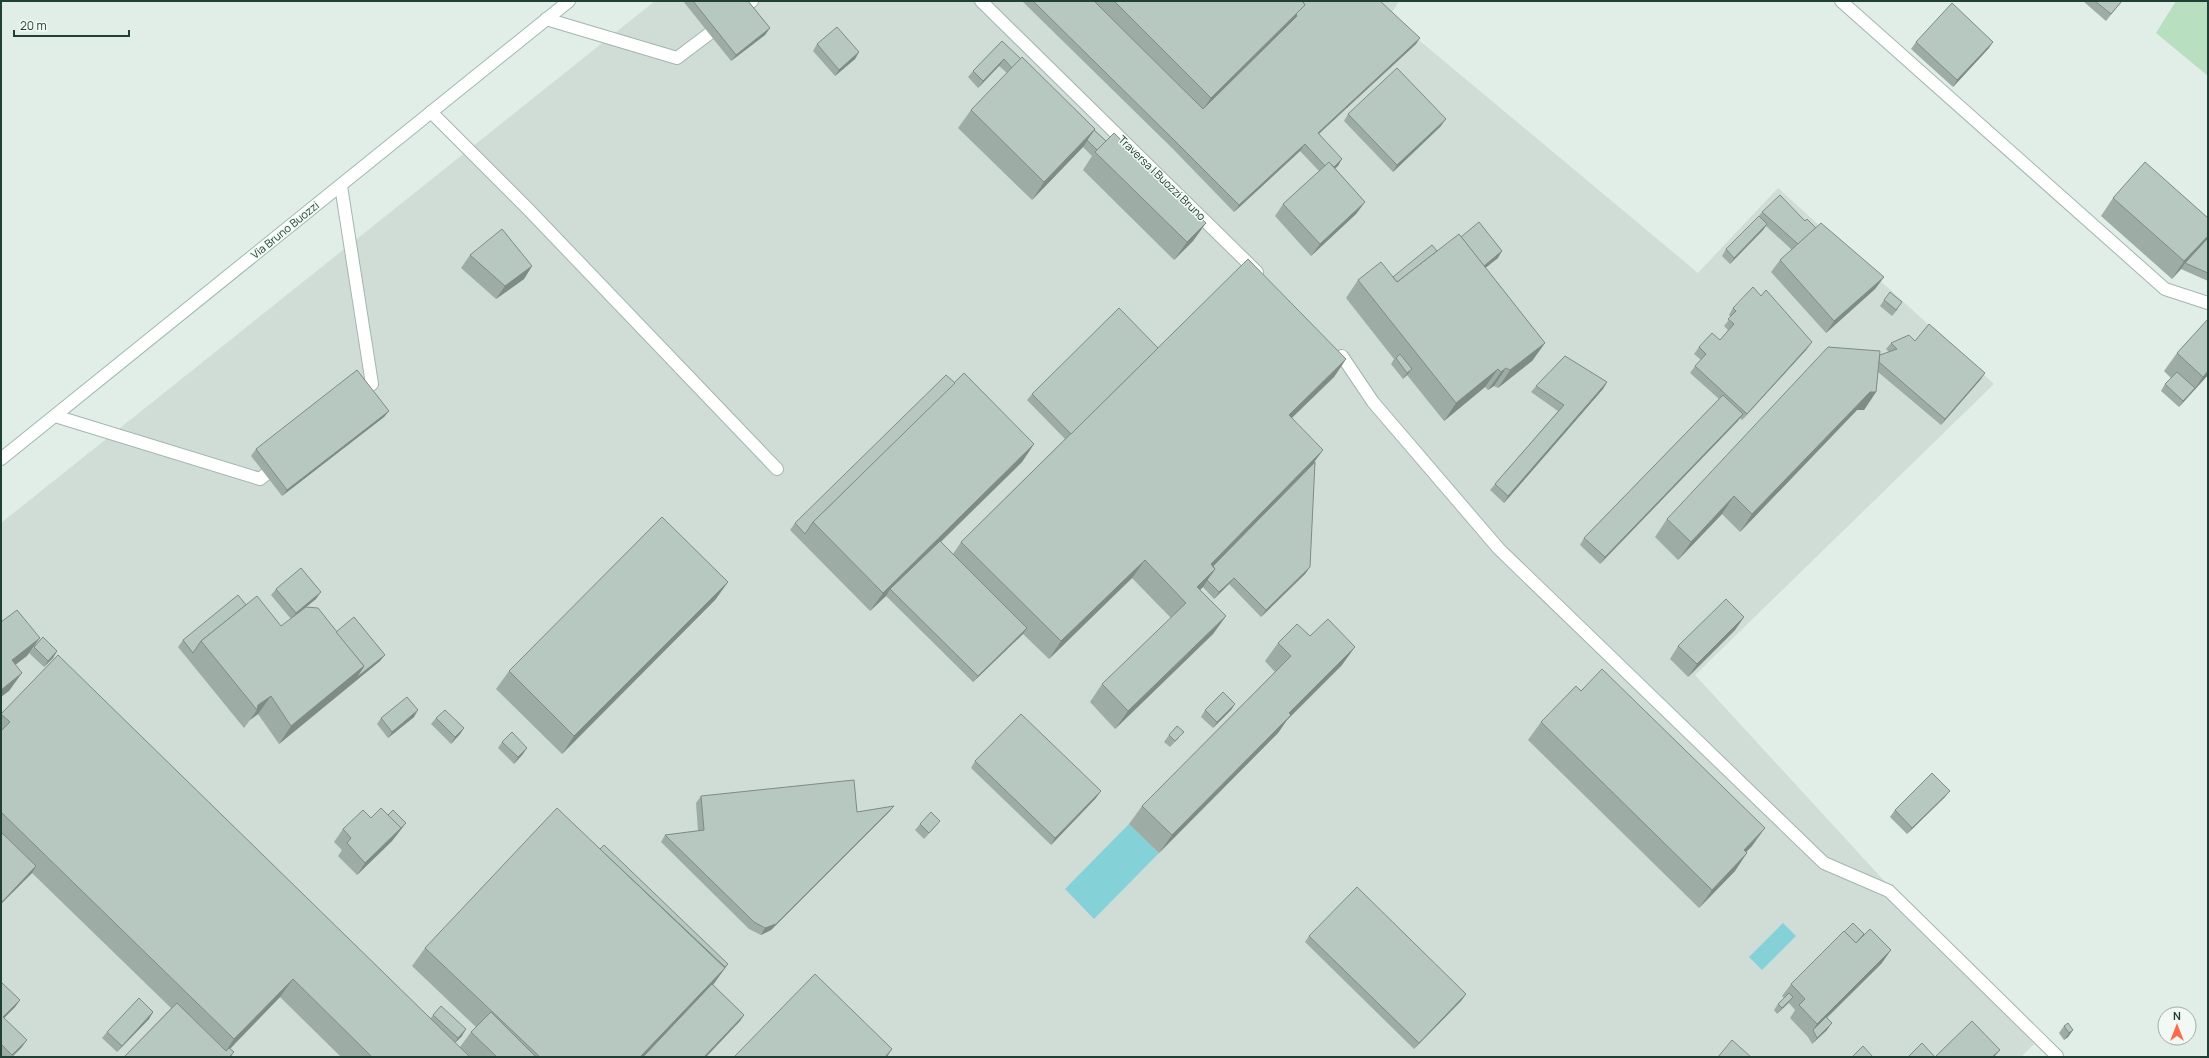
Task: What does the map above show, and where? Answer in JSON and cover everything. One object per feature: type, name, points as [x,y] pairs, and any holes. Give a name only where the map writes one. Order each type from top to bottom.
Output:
[{"type":"main road","name":"Via Bruno Buozzi","points":[[1,459],[569,1]]},
{"type":"main road","points":[[546,19],[677,58],[752,1]]},
{"type":"main road","name":"Traversa I Buozzi Bruno","points":[[981,1],[1263,278]]},
{"type":"main road","points":[[1841,1],[2165,289],[2208,304]]},
{"type":"main road","points":[[431,112],[528,209],[776,469]]},
{"type":"main road","points":[[341,186],[372,384],[348,404]]},
{"type":"main road","points":[[1331,345],[1342,356],[1373,402],[1498,549],[1824,863],[1889,891],[2057,1056],[2056,1057]]},
{"type":"main road","points":[[55,416],[260,479],[284,459]]},
{"type":"shaded area","points":[[655,1],[1399,1],[1390,16],[1698,273],[1778,188],[1994,384],[1695,675],[2034,1044],[2021,1057],[1,1057],[1,523]]},
{"type":"green space","points":[[2176,1],[2208,1],[2208,76],[2156,33]]},
{"type":"water","points":[[1129,824],[1159,853],[1094,919],[1065,889]]},
{"type":"water","points":[[1783,923],[1796,936],[1762,970],[1749,957]]},
{"type":"building","points":[[693,1],[748,1],[770,28],[736,55]]},
{"type":"building","points":[[1033,1],[1094,1],[1203,109],[1297,16],[1296,14],[1305,5],[1302,1],[1380,1],[1420,38],[1318,133],[1342,159],[1334,167],[1329,162],[1325,166],[1305,144],[1239,205]]},
{"type":"building","points":[[1114,1],[1302,1],[1305,5],[1211,98]]},
{"type":"building","points":[[2095,1],[2122,1],[2111,14]]},
{"type":"building","points":[[1952,3],[1993,42],[1957,80],[1916,42]]},
{"type":"building","points":[[837,27],[859,52],[839,70],[817,44]]},
{"type":"building","points":[[1002,41],[1021,59],[1012,68],[1004,59],[983,81],[973,71]]},
{"type":"building","points":[[1022,57],[1095,129],[1044,182],[971,110]]},
{"type":"building","points":[[1397,68],[1446,119],[1397,165],[1348,114]]},
{"type":"building","points":[[1094,130],[1106,141],[1097,150],[1087,140]]},
{"type":"building","points":[[1114,133],[1206,223],[1187,242],[1095,152]]},
{"type":"building","points":[[1329,162],[1365,202],[1320,244],[1283,204]]},
{"type":"building","points":[[2145,162],[2208,218],[2208,236],[2184,261],[2113,198]]},
{"type":"building","points":[[1780,195],[1805,221],[1807,219],[1816,228],[1798,244],[1762,212]]},
{"type":"building","points":[[1759,216],[1767,224],[1734,258],[1726,249]]},
{"type":"building","points":[[1479,222],[1502,251],[1484,266],[1461,237]]},
{"type":"building","points":[[1821,223],[1884,277],[1834,321],[1780,260]]},
{"type":"building","points":[[502,229],[532,266],[505,286],[470,255]]},
{"type":"building","points":[[1459,234],[1545,343],[1510,370],[1506,368],[1501,372],[1498,369],[1456,403],[1358,280],[1381,262],[1397,282]]},
{"type":"building","points":[[2208,238],[2208,273],[2185,263]]},
{"type":"building","points":[[1432,245],[1437,251],[1397,282],[1393,277]]},
{"type":"building","points":[[1248,259],[1346,359],[1289,415],[1323,450],[1211,564],[1215,569],[1197,587],[1226,616],[1128,711],[1102,684],[1186,603],[1145,560],[1061,641],[961,542]]},
{"type":"building","points":[[1753,287],[1761,296],[1766,290],[1812,342],[1747,414],[1695,366],[1706,354],[1699,347],[1712,333],[1720,340],[1734,324],[1728,319],[1736,311],[1733,308]]},
{"type":"building","points":[[1890,292],[1902,302],[1896,310],[1884,300]]},
{"type":"building","points":[[1119,308],[1158,348],[1071,434],[1032,394]]},
{"type":"building","points":[[2208,319],[2208,371],[2203,377],[2177,353]]},
{"type":"building","points":[[1929,324],[1985,373],[1945,419],[1879,362],[1880,355],[1897,349],[1891,343],[1909,335],[1915,341]]},
{"type":"building","points":[[1828,347],[1880,351],[1876,392],[1870,392],[1752,514],[1734,496],[1691,542],[1667,519]]},
{"type":"building","points":[[1400,354],[1412,369],[1407,373],[1396,358]]},
{"type":"building","points":[[1565,356],[1607,382],[1508,496],[1495,484],[1564,405],[1536,386]]},
{"type":"building","points":[[357,370],[389,411],[287,490],[256,449]]},
{"type":"building","points":[[2177,372],[2195,388],[2183,401],[2165,384]]},
{"type":"building","points":[[964,373],[1034,444],[883,593],[813,522]]},
{"type":"building","points":[[946,375],[955,383],[813,522],[805,534],[795,523]]},
{"type":"building","points":[[1723,395],[1743,414],[1605,557],[1584,538]]},
{"type":"building","points":[[1315,462],[1310,567],[1266,610],[1234,578],[1219,592],[1207,580],[1215,569],[1213,566]]},
{"type":"building","points":[[662,517],[728,582],[574,736],[509,671]]},
{"type":"building","points":[[940,541],[1027,628],[978,676],[890,589]]},
{"type":"building","points":[[301,568],[321,592],[296,613],[276,589]]},
{"type":"building","points":[[238,595],[246,605],[201,641],[193,653],[183,640]]},
{"type":"building","points":[[257,596],[281,626],[306,607],[318,608],[364,666],[291,726],[271,696],[258,705],[257,710],[201,641]]},
{"type":"building","points":[[1726,599],[1744,617],[1697,664],[1678,646]]},
{"type":"building","points":[[17,610],[40,638],[12,660],[22,673],[1,690],[1,622]]},
{"type":"building","points":[[354,617],[385,655],[356,678],[364,666],[336,632]]},
{"type":"building","points":[[1328,619],[1355,647],[1289,713],[1291,715],[1172,835],[1142,806],[1291,656],[1278,643],[1297,624],[1310,636]]},
{"type":"building","points":[[43,637],[57,651],[48,661],[34,647]]},
{"type":"building","points":[[58,655],[470,1057],[372,1057],[293,979],[234,1039],[1,812],[1,731],[10,722],[1,714]]},
{"type":"building","points":[[1602,669],[1765,828],[1744,850],[1747,853],[1712,890],[1541,722],[1576,686],[1581,691]]},
{"type":"building","points":[[1223,692],[1235,704],[1217,722],[1205,710]]},
{"type":"building","points":[[407,697],[418,710],[392,732],[381,718]]},
{"type":"building","points":[[445,710],[464,728],[455,737],[436,718]]},
{"type":"building","points":[[1021,714],[1101,791],[1055,838],[975,761]]},
{"type":"building","points":[[1177,726],[1184,732],[1175,741],[1169,735]]},
{"type":"building","points":[[512,732],[527,748],[518,757],[502,742]]},
{"type":"building","points":[[1932,773],[1950,791],[1912,828],[1895,810]]},
{"type":"building","points":[[854,780],[857,812],[894,806],[776,924],[765,928],[754,922],[665,835],[704,830],[701,796]]},
{"type":"building","points":[[381,808],[401,828],[365,863],[347,843],[351,838],[343,829],[363,810],[371,818]]},
{"type":"building","points":[[557,808],[725,968],[640,1057],[540,1057],[425,948]]},
{"type":"building","points":[[393,810],[406,823],[401,828],[388,815]]},
{"type":"building","points":[[931,812],[940,821],[929,833],[920,824]]},
{"type":"building","points":[[1,832],[36,866],[1,903]]},
{"type":"building","points":[[604,845],[728,964],[725,967],[600,849]]},
{"type":"building","points":[[1357,887],[1466,994],[1419,1043],[1309,936]]},
{"type":"building","points":[[1853,923],[1864,934],[1856,943],[1844,932]]},
{"type":"building","points":[[1870,929],[1891,950],[1817,1024],[1799,1005],[1805,999],[1791,984],[1844,931],[1856,943]]},
{"type":"building","points":[[815,974],[892,1049],[885,1057],[734,1057]]},
{"type":"building","points":[[1,982],[20,1000],[3,1017],[27,1040],[12,1055],[1,1044]]},
{"type":"building","points":[[712,984],[744,1015],[704,1057],[643,1057]]},
{"type":"building","points":[[1789,993],[1793,997],[1782,1008],[1778,1004]]},
{"type":"building","points":[[139,998],[153,1012],[122,1046],[107,1032]]},
{"type":"building","points":[[177,1003],[226,1051],[229,1048],[234,1052],[229,1057],[124,1057]]},
{"type":"building","points":[[441,1006],[466,1029],[458,1038],[433,1015]]},
{"type":"building","points":[[491,1012],[536,1057],[497,1057],[471,1032]]},
{"type":"building","points":[[1826,1017],[1832,1023],[1817,1038],[1813,1030]]},
{"type":"building","points":[[1972,1021],[2000,1050],[1992,1057],[1935,1057]]},
{"type":"building","points":[[2068,1023],[2073,1030],[2069,1033],[2064,1026]]},
{"type":"building","points":[[1732,1040],[1751,1057],[1718,1057]]},
{"type":"building","points":[[1922,1043],[1935,1057],[1908,1057]]},
{"type":"building","points":[[1863,1046],[1873,1057],[1852,1057]]}]
